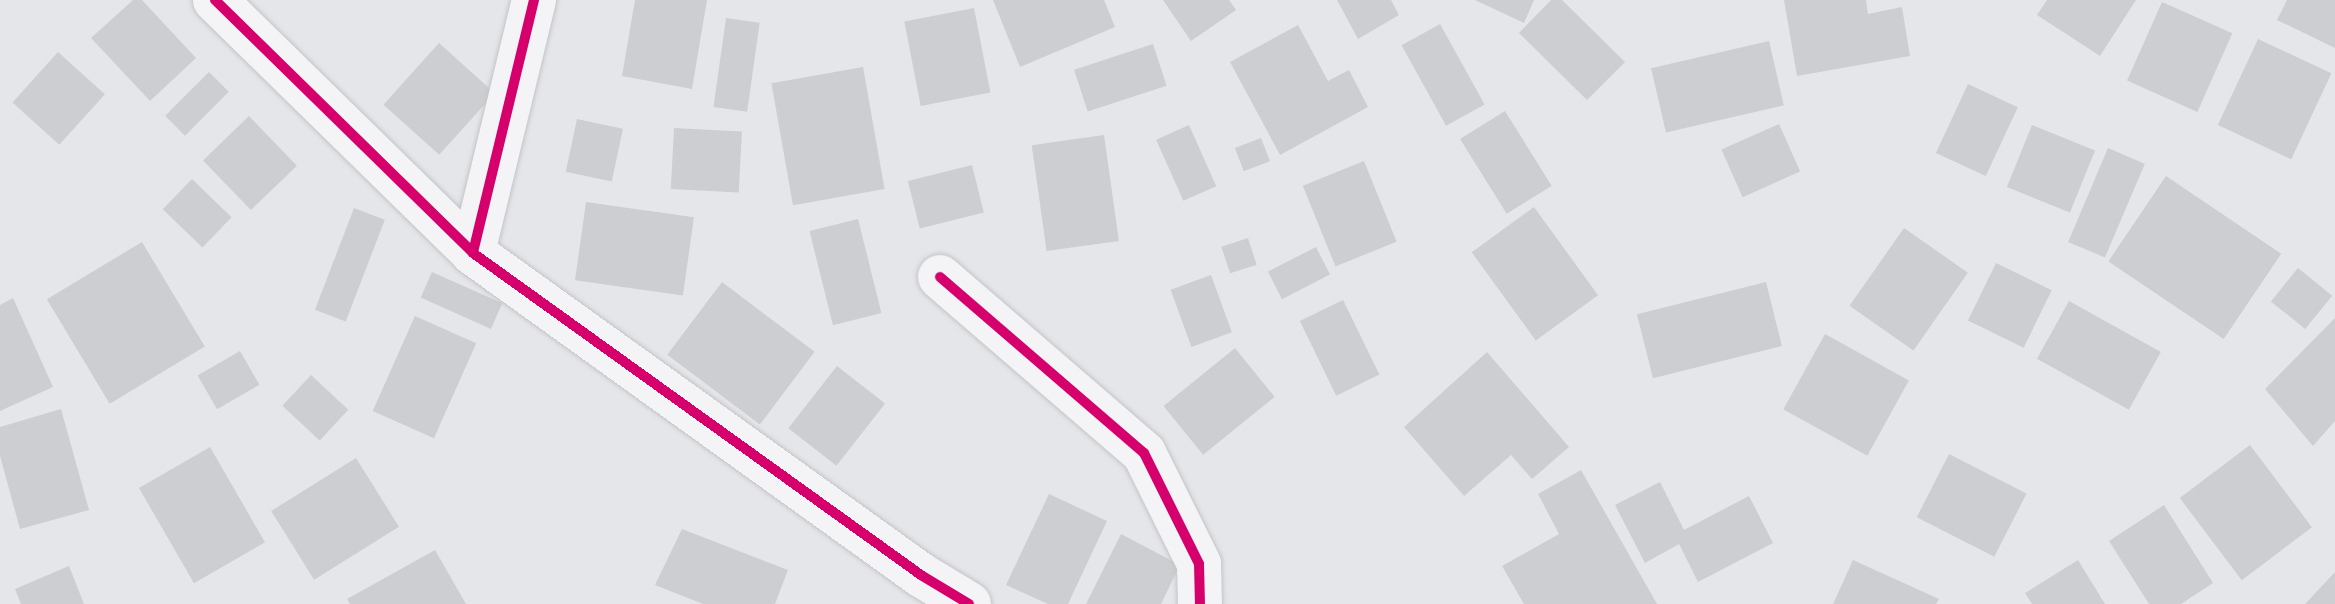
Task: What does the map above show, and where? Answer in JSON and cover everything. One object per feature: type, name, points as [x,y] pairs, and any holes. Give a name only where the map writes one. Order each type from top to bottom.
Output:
[{"type":"street","points":[[215,0],[473,253],[921,575],[969,604]]},
{"type":"street","points":[[473,253],[534,0]]},
{"type":"street","points":[[940,277],[1144,453],[1160,477],[1199,564],[1200,604]]},
{"type":"building","points":[[133,0],[142,0],[196,58],[150,101],[91,38]]},
{"type":"building","points":[[635,0],[707,0],[692,89],[622,76]]},
{"type":"building","points":[[993,0],[1104,0],[1115,27],[1020,67]]},
{"type":"building","points":[[1163,0],[1229,0],[1236,10],[1191,41]]},
{"type":"building","points":[[1337,0],[1391,0],[1399,15],[1358,39]]},
{"type":"building","points":[[1475,0],[1534,0],[1524,23]]},
{"type":"building","points":[[1551,0],[1562,0],[1625,62],[1587,100],[1519,33]]},
{"type":"building","points":[[1784,0],[1866,0],[1868,14],[1902,7],[1910,56],[1797,76]]},
{"type":"building","points":[[2047,0],[2136,0],[2100,56],[2037,15]]},
{"type":"building","points":[[2287,0],[2335,0],[2335,48],[2277,20]]},
{"type":"building","points":[[2162,2],[2232,33],[2197,112],[2127,81]]},
{"type":"building","points":[[974,8],[990,92],[921,106],[904,22]]},
{"type":"building","points":[[726,18],[760,23],[747,112],[713,107]]},
{"type":"building","points":[[1440,24],[1485,104],[1446,126],[1402,45]]},
{"type":"building","points":[[1298,25],[1328,81],[1349,70],[1368,107],[1280,155],[1230,62]]},
{"type":"building","points":[[2258,39],[2331,73],[2291,159],[2218,125]]},
{"type":"building","points":[[1769,41],[1784,105],[1666,133],[1651,68]]},
{"type":"building","points":[[439,43],[495,93],[439,155],[383,105]]},
{"type":"building","points":[[1153,44],[1167,86],[1088,111],[1074,70]]},
{"type":"building","points":[[58,52],[105,94],[59,145],[12,103]]},
{"type":"building","points":[[863,67],[885,189],[793,205],[771,83]]},
{"type":"building","points":[[209,72],[229,92],[185,136],[165,116]]},
{"type":"building","points":[[1968,84],[2018,107],[1986,176],[1936,153]]},
{"type":"building","points":[[1505,111],[1552,186],[1507,214],[1460,139]]},
{"type":"building","points":[[249,116],[297,166],[251,210],[203,160]]},
{"type":"building","points":[[577,119],[623,129],[612,182],[566,172]]},
{"type":"building","points":[[1779,124],[1800,172],[1743,197],[1721,150]]},
{"type":"building","points":[[1189,125],[1216,186],[1183,201],[1156,140]]},
{"type":"building","points":[[2032,125],[2095,150],[2070,213],[2007,187]]},
{"type":"building","points":[[674,128],[742,132],[739,192],[671,189]]},
{"type":"building","points":[[1104,135],[1119,241],[1047,251],[1032,145]]},
{"type":"building","points":[[1261,138],[1270,161],[1244,171],[1235,148]]},
{"type":"building","points":[[2108,148],[2145,164],[2105,258],[2068,242]]},
{"type":"building","points":[[1364,161],[1397,242],[1335,266],[1303,186]]},
{"type":"building","points":[[972,165],[984,213],[920,229],[908,181]]},
{"type":"building","points":[[2166,176],[2281,254],[2224,339],[2108,261]]},
{"type":"building","points":[[192,179],[232,217],[202,247],[163,209]]},
{"type":"building","points":[[586,202],[694,217],[683,295],[575,280]]},
{"type":"building","points":[[1534,207],[1598,295],[1536,340],[1472,252]]},
{"type":"building","points":[[354,208],[385,220],[346,322],[315,310]]},
{"type":"building","points":[[858,219],[881,313],[833,325],[809,231]]},
{"type":"building","points":[[1904,228],[1968,273],[1913,351],[1850,306]]},
{"type":"building","points":[[1248,238],[1257,265],[1230,273],[1221,247]]},
{"type":"building","points":[[142,242],[205,347],[110,404],[47,299]]},
{"type":"building","points":[[1316,247],[1330,275],[1282,299],[1268,272]]},
{"type":"building","points":[[1996,263],[2052,290],[2024,348],[1968,321]]},
{"type":"building","points":[[2298,268],[2332,296],[2305,329],[2271,301]]},
{"type":"building","points":[[432,272],[502,303],[491,329],[421,298]]},
{"type":"building","points":[[1211,275],[1232,332],[1191,347],[1171,290]]},
{"type":"building","points":[[722,282],[815,352],[760,424],[667,355]]},
{"type":"building","points":[[1766,282],[1782,346],[1653,378],[1637,314]]},
{"type":"building","points":[[13,298],[53,387],[0,411],[0,305]]},
{"type":"building","points":[[1343,300],[1379,375],[1336,396],[1300,321]]},
{"type":"building","points":[[2069,301],[2161,352],[2129,410],[2037,359]]},
{"type":"building","points":[[415,316],[476,343],[434,438],[373,411]]},
{"type":"building","points":[[2335,318],[2335,421],[2313,446],[2265,389]]},
{"type":"building","points":[[1825,334],[1909,381],[1867,456],[1783,409]]},
{"type":"building","points":[[1235,348],[1275,397],[1203,455],[1164,406]]},
{"type":"building","points":[[240,351],[260,385],[217,409],[198,376]]},
{"type":"building","points":[[1487,352],[1569,447],[1532,479],[1511,455],[1464,496],[1404,427]]},
{"type":"building","points":[[837,366],[885,404],[836,466],[788,428]]},
{"type":"building","points":[[311,375],[348,410],[320,440],[282,406]]},
{"type":"building","points":[[61,409],[89,510],[20,529],[0,456],[0,427]]},
{"type":"building","points":[[2250,445],[2312,527],[2242,580],[2180,498]]},
{"type":"building","points":[[210,447],[265,542],[194,583],[139,488]]},
{"type":"building","points":[[1949,454],[2027,493],[1994,557],[1917,517]]},
{"type":"building","points":[[356,458],[399,527],[314,580],[271,511]]},
{"type":"building","points":[[1581,470],[1657,604],[1524,604],[1502,566],[1559,534],[1538,494]]},
{"type":"building","points":[[1660,482],[1684,530],[1749,496],[1773,543],[1698,582],[1679,544],[1645,563],[1615,505]]},
{"type":"building","points":[[1049,494],[1107,521],[1068,604],[1048,604],[1006,585]]},
{"type":"building","points":[[2164,505],[2213,583],[2181,604],[2149,604],[2109,541]]},
{"type":"building","points":[[682,529],[788,570],[775,604],[703,604],[655,585]]},
{"type":"building","points":[[1121,534],[1180,565],[1161,604],[1086,604]]},
{"type":"building","points":[[435,550],[466,604],[350,604],[347,599]]},
{"type":"building","points":[[1853,560],[1939,599],[1936,604],[1833,604]]},
{"type":"building","points":[[2078,560],[2105,604],[2032,604],[2025,593]]},
{"type":"building","points":[[69,566],[84,604],[21,604],[15,589]]},
{"type":"building","points":[[2335,572],[2335,604],[2305,604]]},
{"type":"cycle path","points":[[215,0],[473,253]]},
{"type":"cycle path","points":[[534,0],[473,253],[921,575],[969,604]]},
{"type":"cycle path","points":[[940,277],[1144,453],[1199,564],[1200,604]]}]
